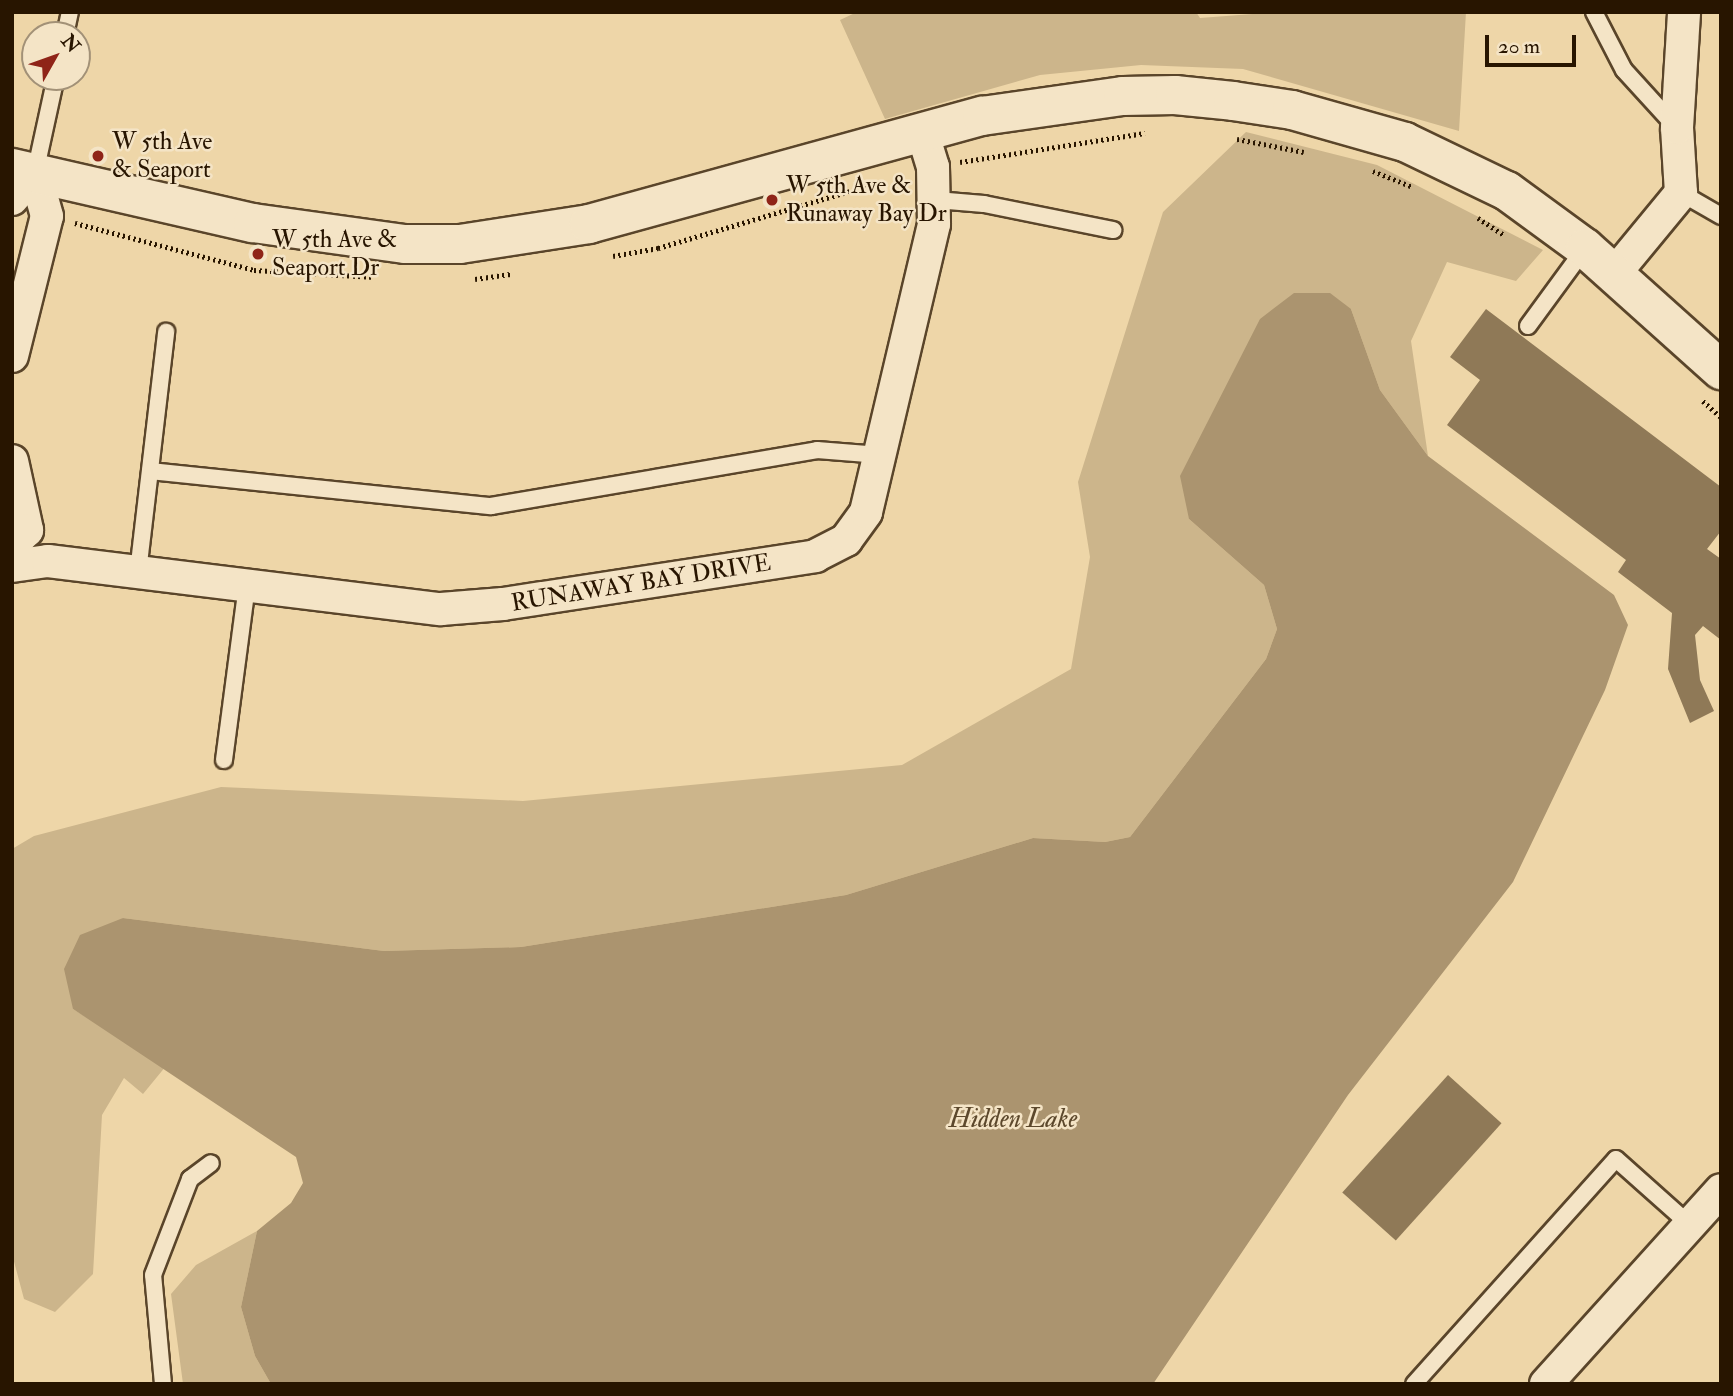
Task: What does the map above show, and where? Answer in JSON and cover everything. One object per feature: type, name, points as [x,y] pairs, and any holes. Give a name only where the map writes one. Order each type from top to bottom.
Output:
[{"type":"main road","points":[[20,180],[253,223],[405,244],[460,244],[589,224],[928,150],[982,116],[1123,96],[1175,95],[1292,110],[1405,142],[1507,191],[1585,248],[1615,274],[1711,384]]},
{"type":"street","points":[[1615,274],[1681,193],[1677,128],[1684,12]]},
{"type":"street","name":"RUNAWAY BAY DRIVE","points":[[13,559],[440,609],[503,604],[815,556],[846,540],[866,512],[936,200],[928,150]]},
{"type":"street","points":[[12,356],[47,216],[20,180]]},
{"type":"street","points":[[12,461],[27,530],[13,559]]},
{"type":"street","points":[[1546,1384],[1721,1191]]},
{"type":"lane","points":[[1594,12],[1624,70],[1677,128]]},
{"type":"lane","points":[[20,180],[51,91]]},
{"type":"lane","points":[[1681,193],[1721,216]]},
{"type":"lane","points":[[936,200],[984,204],[1113,230]]},
{"type":"lane","points":[[1528,326],[1585,248]]},
{"type":"lane","points":[[138,572],[166,332]]},
{"type":"lane","points":[[150,471],[491,506],[817,450],[880,455]]},
{"type":"lane","points":[[224,760],[247,585]]},
{"type":"lane","points":[[1421,1381],[1616,1159],[1690,1225]]},
{"type":"lane","points":[[163,1384],[153,1275],[190,1179],[211,1163]]},
{"type":"path","points":[[928,150],[1151,132]]},
{"type":"path","points":[[1230,138],[1307,152]]},
{"type":"path","points":[[1370,170],[1418,189]]},
{"type":"path","points":[[605,257],[658,248],[881,182]]},
{"type":"path","points":[[47,216],[254,270],[386,278]]},
{"type":"path","points":[[1476,217],[1510,238]]},
{"type":"path","points":[[461,280],[524,272]]},
{"type":"path","points":[[1711,384],[1721,417]]},
{"type":"shaded area","points":[[857,12],[1196,12],[1200,18],[1277,12],[1466,12],[1459,131],[1243,69],[1141,65],[1040,75],[885,119],[840,20]]},
{"type":"shaded area","points":[[1246,132],[1377,165],[1543,250],[1516,281],[1447,262],[1411,341],[1428,456],[1380,390],[1351,309],[1189,519],[1264,585],[1277,629],[1266,659],[1130,837],[1105,842],[1033,838],[846,895],[521,947],[384,951],[123,918],[73,1009],[166,1066],[143,1094],[124,1078],[102,1115],[93,1274],[55,1312],[24,1299],[12,1254],[12,849],[34,836],[221,787],[523,801],[902,765],[1071,669],[1090,557],[1078,482],[1163,212]]},
{"type":"shaded area","points":[[257,1231],[241,1307],[255,1356],[271,1384],[183,1384],[171,1294],[196,1265]]},
{"type":"water","name":"Hidden Lake","points":[[1294,293],[1330,293],[1351,309],[1380,390],[1428,456],[1614,595],[1628,625],[1605,690],[1513,882],[1348,1095],[1153,1384],[271,1384],[255,1356],[241,1307],[257,1231],[291,1203],[303,1183],[296,1157],[73,1009],[64,969],[80,935],[123,918],[384,951],[521,947],[846,895],[1033,838],[1105,842],[1130,837],[1266,659],[1277,629],[1264,585],[1189,519],[1180,476],[1260,319]]},
{"type":"building","points":[[1486,309],[1721,487],[1721,531],[1707,549],[1721,559],[1721,640],[1703,626],[1695,635],[1700,680],[1714,711],[1690,723],[1668,669],[1672,613],[1618,572],[1626,560],[1447,425],[1480,380],[1450,357]]},
{"type":"building","points":[[1448,1075],[1502,1123],[1396,1241],[1342,1192]]},
{"type":"place","name":"W 5th Ave & Seaport","points":[[98,156]]},
{"type":"place","name":"W 5th Ave & Runaway Bay Dr","points":[[772,200]]},
{"type":"place","name":"W 5th Ave & Seaport Dr","points":[[258,254]]}]
